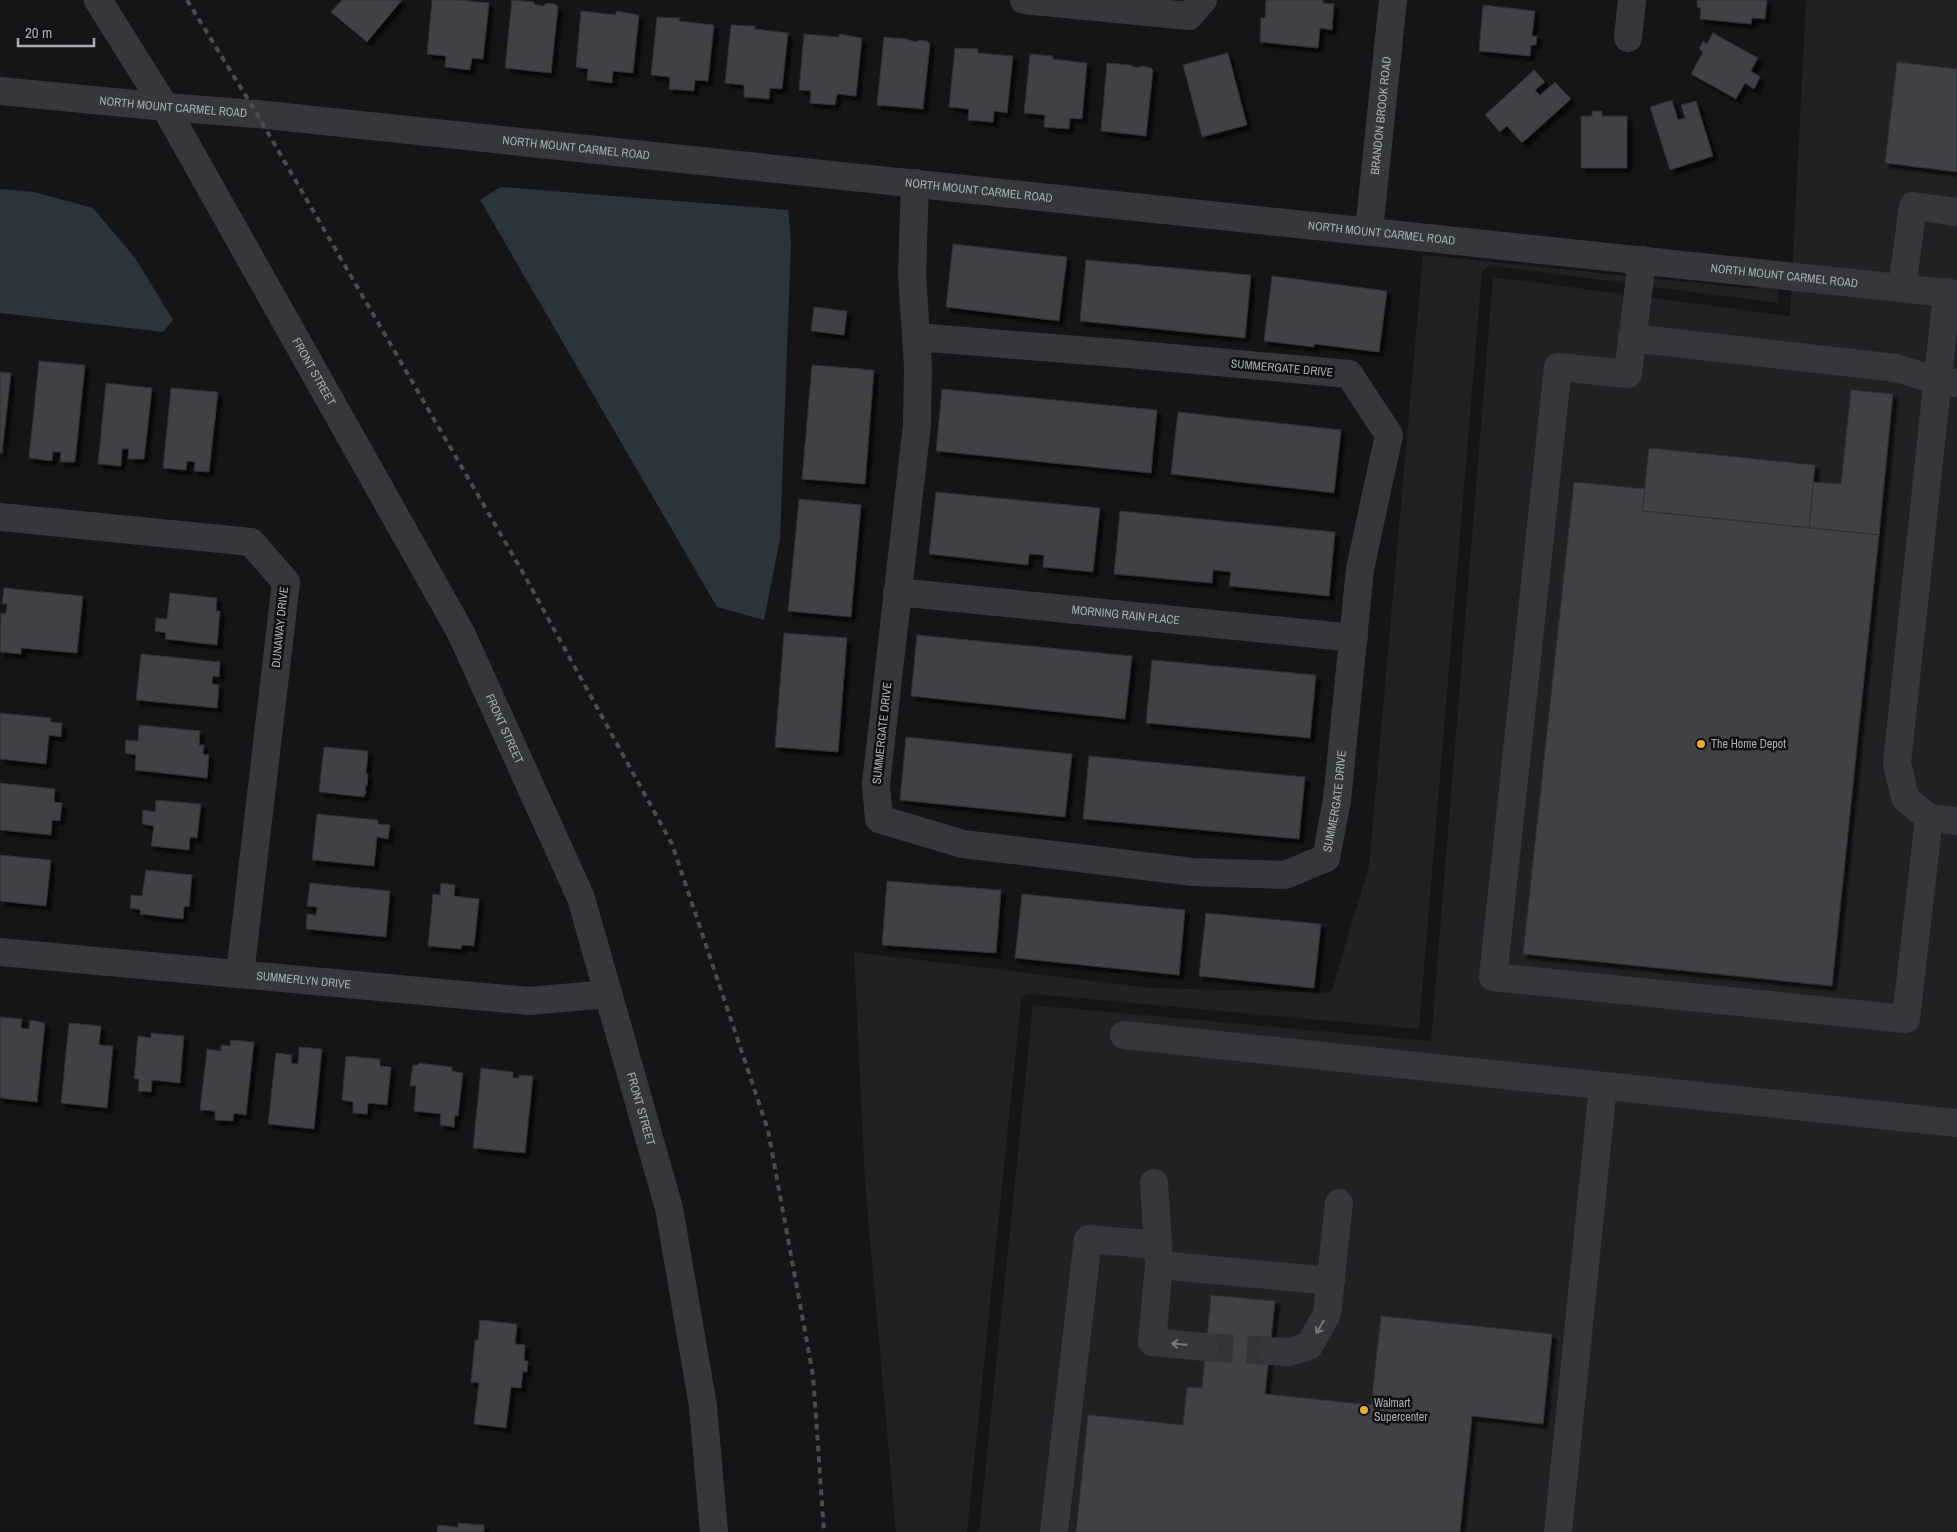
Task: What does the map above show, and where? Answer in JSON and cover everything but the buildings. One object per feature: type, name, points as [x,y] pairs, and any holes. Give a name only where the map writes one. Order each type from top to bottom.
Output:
[{"type":"street","name":"FRONT STREET","points":[[98,0],[165,107],[460,632],[581,898],[669,1208],[703,1406],[714,1532]]},
{"type":"street","points":[[1024,0],[1189,16],[1203,0]]},
{"type":"street","name":"BRANDON BROOK ROAD","points":[[1369,230],[1393,0]]},
{"type":"street","points":[[1628,38],[1632,0]]},
{"type":"street","name":"NORTH MOUNT CARMEL ROAD","points":[[0,91],[258,114],[1952,293]]},
{"type":"street","name":"SUMMERGATE DRIVE","points":[[915,183],[912,276],[916,337],[918,366],[917,424],[876,784],[879,819],[963,844],[1193,872],[1285,875],[1326,858],[1337,800],[1360,569],[1389,435],[1349,374],[916,337]]},
{"type":"street","points":[[1902,288],[1913,206],[1957,212]]},
{"type":"street","points":[[1642,260],[1628,374],[1558,367],[1493,977],[1906,1019],[1929,818]]},
{"type":"street","points":[[1952,293],[1948,382],[1897,762],[1905,798],[1929,818],[1957,821]]},
{"type":"street","points":[[1632,338],[1896,368],[1948,382]]},
{"type":"street","name":"DUNAWAY DRIVE","points":[[0,516],[251,542],[286,582],[240,974]]},
{"type":"street","name":"MORNING RAIN PLACE","points":[[897,592],[1354,638]]},
{"type":"street","name":"SUMMERLYN DRIVE","points":[[0,952],[529,1001],[608,994]]},
{"type":"street","points":[[1124,1036],[1957,1123]]},
{"type":"street","points":[[1558,1532],[1603,1086]]},
{"type":"street","points":[[1154,1183],[1159,1255],[1152,1342],[1206,1346]]},
{"type":"street","points":[[1270,1351],[1290,1352],[1309,1346],[1327,1314],[1339,1203]]},
{"type":"street","points":[[1054,1532],[1088,1239],[1159,1255],[1331,1281]]},
{"type":"shaded area","points":[[1806,0],[1957,0],[1957,1532],[979,1532],[1033,1005],[1431,1041],[1493,277],[1790,316]]},
{"type":"shaded area","points":[[501,187],[788,210],[791,242],[780,539],[764,620],[717,607],[480,200]]},
{"type":"shaded area","points":[[0,189],[34,192],[93,208],[135,258],[173,320],[163,332],[0,313]]},
{"type":"shaded area","points":[[1423,255],[1757,289],[1758,285],[1778,287],[1778,303],[1494,266],[1487,267],[1482,272],[1419,1029],[1034,994],[1026,995],[1021,1000],[967,1532],[896,1532],[865,1183],[854,952],[1153,988],[1331,993],[1369,866]]},
{"type":"tunnel","points":[[1205,1347],[1270,1351]]},
{"type":"railway","points":[[187,0],[257,114],[522,571],[672,844],[768,1130],[813,1375],[824,1532]]},
{"type":"place","name":"The Home Depot","points":[[1701,744]]},
{"type":"place","name":"Walmart Supercenter","points":[[1364,1410]]}]
